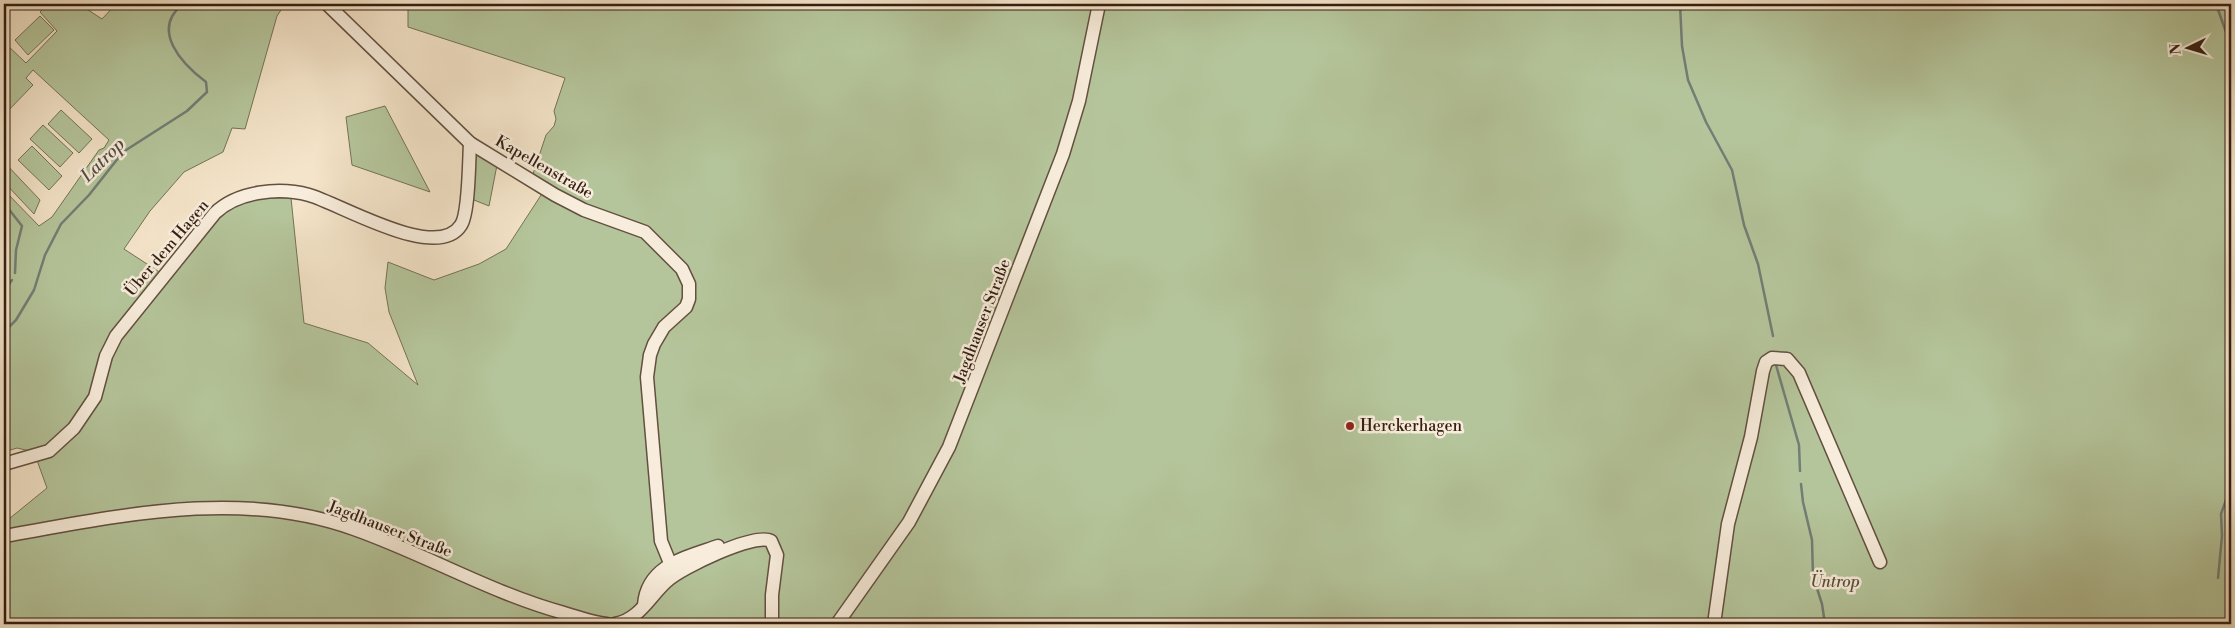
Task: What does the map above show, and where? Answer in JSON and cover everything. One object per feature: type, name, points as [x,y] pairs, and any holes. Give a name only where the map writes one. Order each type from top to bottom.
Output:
[{"type":"street","name":"Kapellenstraße","points":[[327,4],[470,142],[555,195],[584,210],[645,232],[686,274],[690,289],[688,304],[664,327],[654,344],[650,355],[647,377],[662,541],[670,563]]},
{"type":"street","name":"Jagdhauser Straße","points":[[837,624],[909,522],[949,447],[1062,154],[1079,101],[1099,4]]},
{"type":"street","name":"Über dem Hagen","points":[[4,464],[44,453],[58,444],[74,428],[95,396],[106,356],[116,336],[215,213],[228,202],[252,194],[300,194],[329,202],[405,233],[425,238],[445,236],[457,230],[464,218],[470,142]]},
{"type":"street","points":[[1714,624],[1728,524],[1753,429],[1763,371],[1766,362],[1772,358],[1787,359],[1799,373],[1880,562]]},
{"type":"street","name":"Jagdhauser Straße","points":[[4,536],[165,510],[238,508],[284,510],[353,528],[506,594],[545,608],[608,624]]},
{"type":"street","points":[[644,605],[645,595],[649,587],[670,563],[718,546],[740,544],[762,538],[769,540],[775,548],[777,559],[772,596],[772,624]]},
{"type":"street","points":[[615,624],[630,620],[675,575],[740,544]]},
{"type":"green space","name":"Üntrop","points":[[48,4],[79,4],[102,19],[116,4],[285,4],[277,16],[245,129],[232,128],[223,152],[184,172],[150,211],[124,249],[167,277],[220,212],[256,198],[291,198],[304,323],[368,343],[418,385],[389,312],[385,288],[388,262],[434,280],[479,264],[506,249],[545,189],[532,177],[546,135],[554,126],[556,119],[554,111],[565,78],[408,27],[408,4],[2231,4],[2231,624],[4,624],[4,523],[47,488],[34,452],[17,448],[4,452],[4,190],[39,226],[52,217],[99,150],[104,148],[109,140],[33,70],[26,78],[33,85],[4,115],[4,46],[6,44],[26,63],[57,31],[40,12]]},
{"type":"green space","points":[[40,16],[54,30],[28,55],[15,40]]},
{"type":"green space","points":[[385,106],[430,192],[352,165],[346,117]]},
{"type":"green space","points":[[61,110],[92,139],[79,153],[48,124]]},
{"type":"green space","points":[[43,125],[73,153],[60,167],[30,139]]},
{"type":"green space","points":[[32,146],[62,176],[49,190],[18,160]]},
{"type":"green space","points":[[473,149],[497,165],[489,206],[469,198]]},
{"type":"green space","points":[[4,162],[40,200],[34,214],[4,182]]},
{"type":"waterway","name":"Latrop","points":[[4,332],[16,320],[34,290],[45,255],[61,224],[89,195],[123,152],[187,111],[207,92],[206,82],[179,56],[169,35],[169,25],[174,14],[183,4]]},
{"type":"waterway","points":[[1680,4],[1682,46],[1688,80],[1706,122],[1732,170],[1744,225],[1758,264],[1773,336]]},
{"type":"waterway","points":[[2216,4],[2231,46]]},
{"type":"waterway","points":[[4,203],[22,226],[16,250],[15,273]]},
{"type":"waterway","points":[[4,228],[4,237]]},
{"type":"waterway","points":[[4,258],[4,265]]},
{"type":"waterway","points":[[4,291],[12,280]]},
{"type":"waterway","points":[[1776,365],[1799,445],[1800,471]]},
{"type":"waterway","points":[[1801,484],[1803,502],[1812,540],[1813,576],[1822,604],[1825,624]]},
{"type":"waterway","points":[[2218,578],[2222,536],[2221,514],[2231,486]]},
{"type":"waterway","points":[[2225,619],[2225,624]]},
{"type":"place","name":"Herckerhagen","points":[[1350,426]]}]
